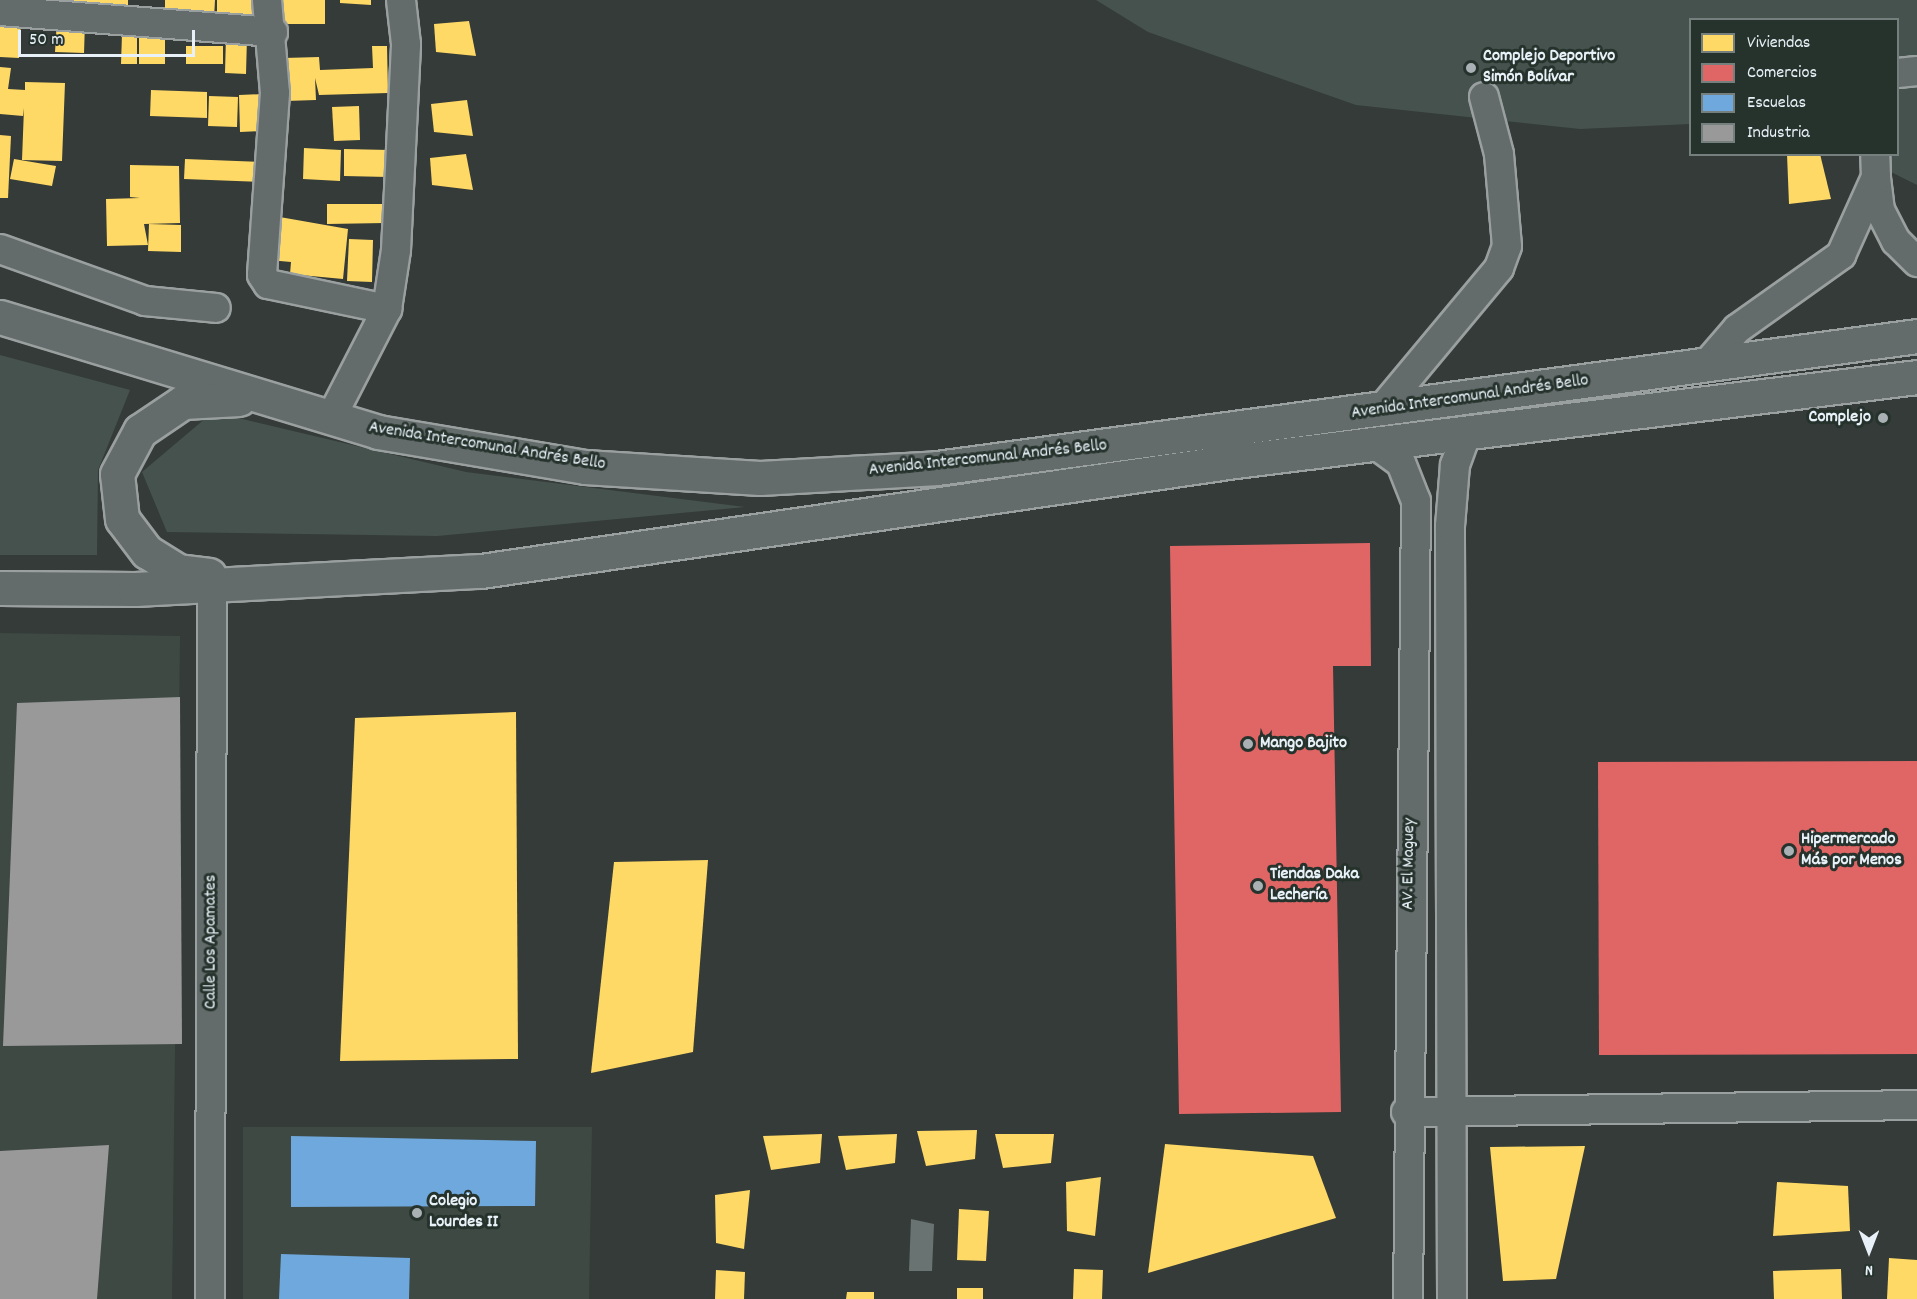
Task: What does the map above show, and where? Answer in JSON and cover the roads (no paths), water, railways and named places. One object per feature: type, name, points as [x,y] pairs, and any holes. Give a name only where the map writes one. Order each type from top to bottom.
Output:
[{"type":"main road","name":"Avenida Intercomunal Andrés Bello","points":[[0,317],[378,432],[585,467],[760,478],[937,468],[1380,411],[1917,336]]},
{"type":"main road","name":"Avenida Intercomunal Andrés Bello","points":[[0,588],[212,585],[481,571],[1467,432],[1917,377]]},
{"type":"main road","points":[[274,400],[183,402],[140,431],[117,474],[122,519],[147,552],[178,571],[274,582]]},
{"type":"street","points":[[267,0],[273,32],[275,93],[262,275],[268,284],[387,309]]},
{"type":"street","points":[[331,418],[387,309],[396,250],[403,113],[406,44],[401,0]]},
{"type":"street","points":[[0,11],[273,32]]},
{"type":"street","points":[[1899,74],[1917,71]]},
{"type":"street","points":[[1380,411],[1499,268],[1507,246],[1499,154],[1484,97]]},
{"type":"street","points":[[1875,166],[1880,210],[1896,241],[1917,262]]},
{"type":"street","points":[[1706,365],[1737,329],[1841,255],[1875,166]]},
{"type":"street","points":[[0,249],[145,302],[216,308]]},
{"type":"street","points":[[1452,1299],[1450,525],[1455,465],[1467,432]]},
{"type":"street","name":"AV. El Maguey","points":[[1376,445],[1401,463],[1416,501],[1406,1112],[1408,1299]]},
{"type":"street","name":"Calle Los Apamates","points":[[210,1299],[212,585]]},
{"type":"street","points":[[1406,1112],[1763,1116],[1917,1106]]},
{"type":"place","name":"Complejo Deportivo Simón Bolívar","points":[[1471,68]]},
{"type":"place","name":"Complejo","points":[[1883,418]]},
{"type":"place","name":"Mango Bajito","points":[[1248,744]]},
{"type":"place","name":"Hipermercado Más por Menos","points":[[1789,851]]},
{"type":"place","name":"Tiendas Daka Lechería","points":[[1258,886]]},
{"type":"place","name":"Colegio Lourdes II","points":[[417,1213]]}]
